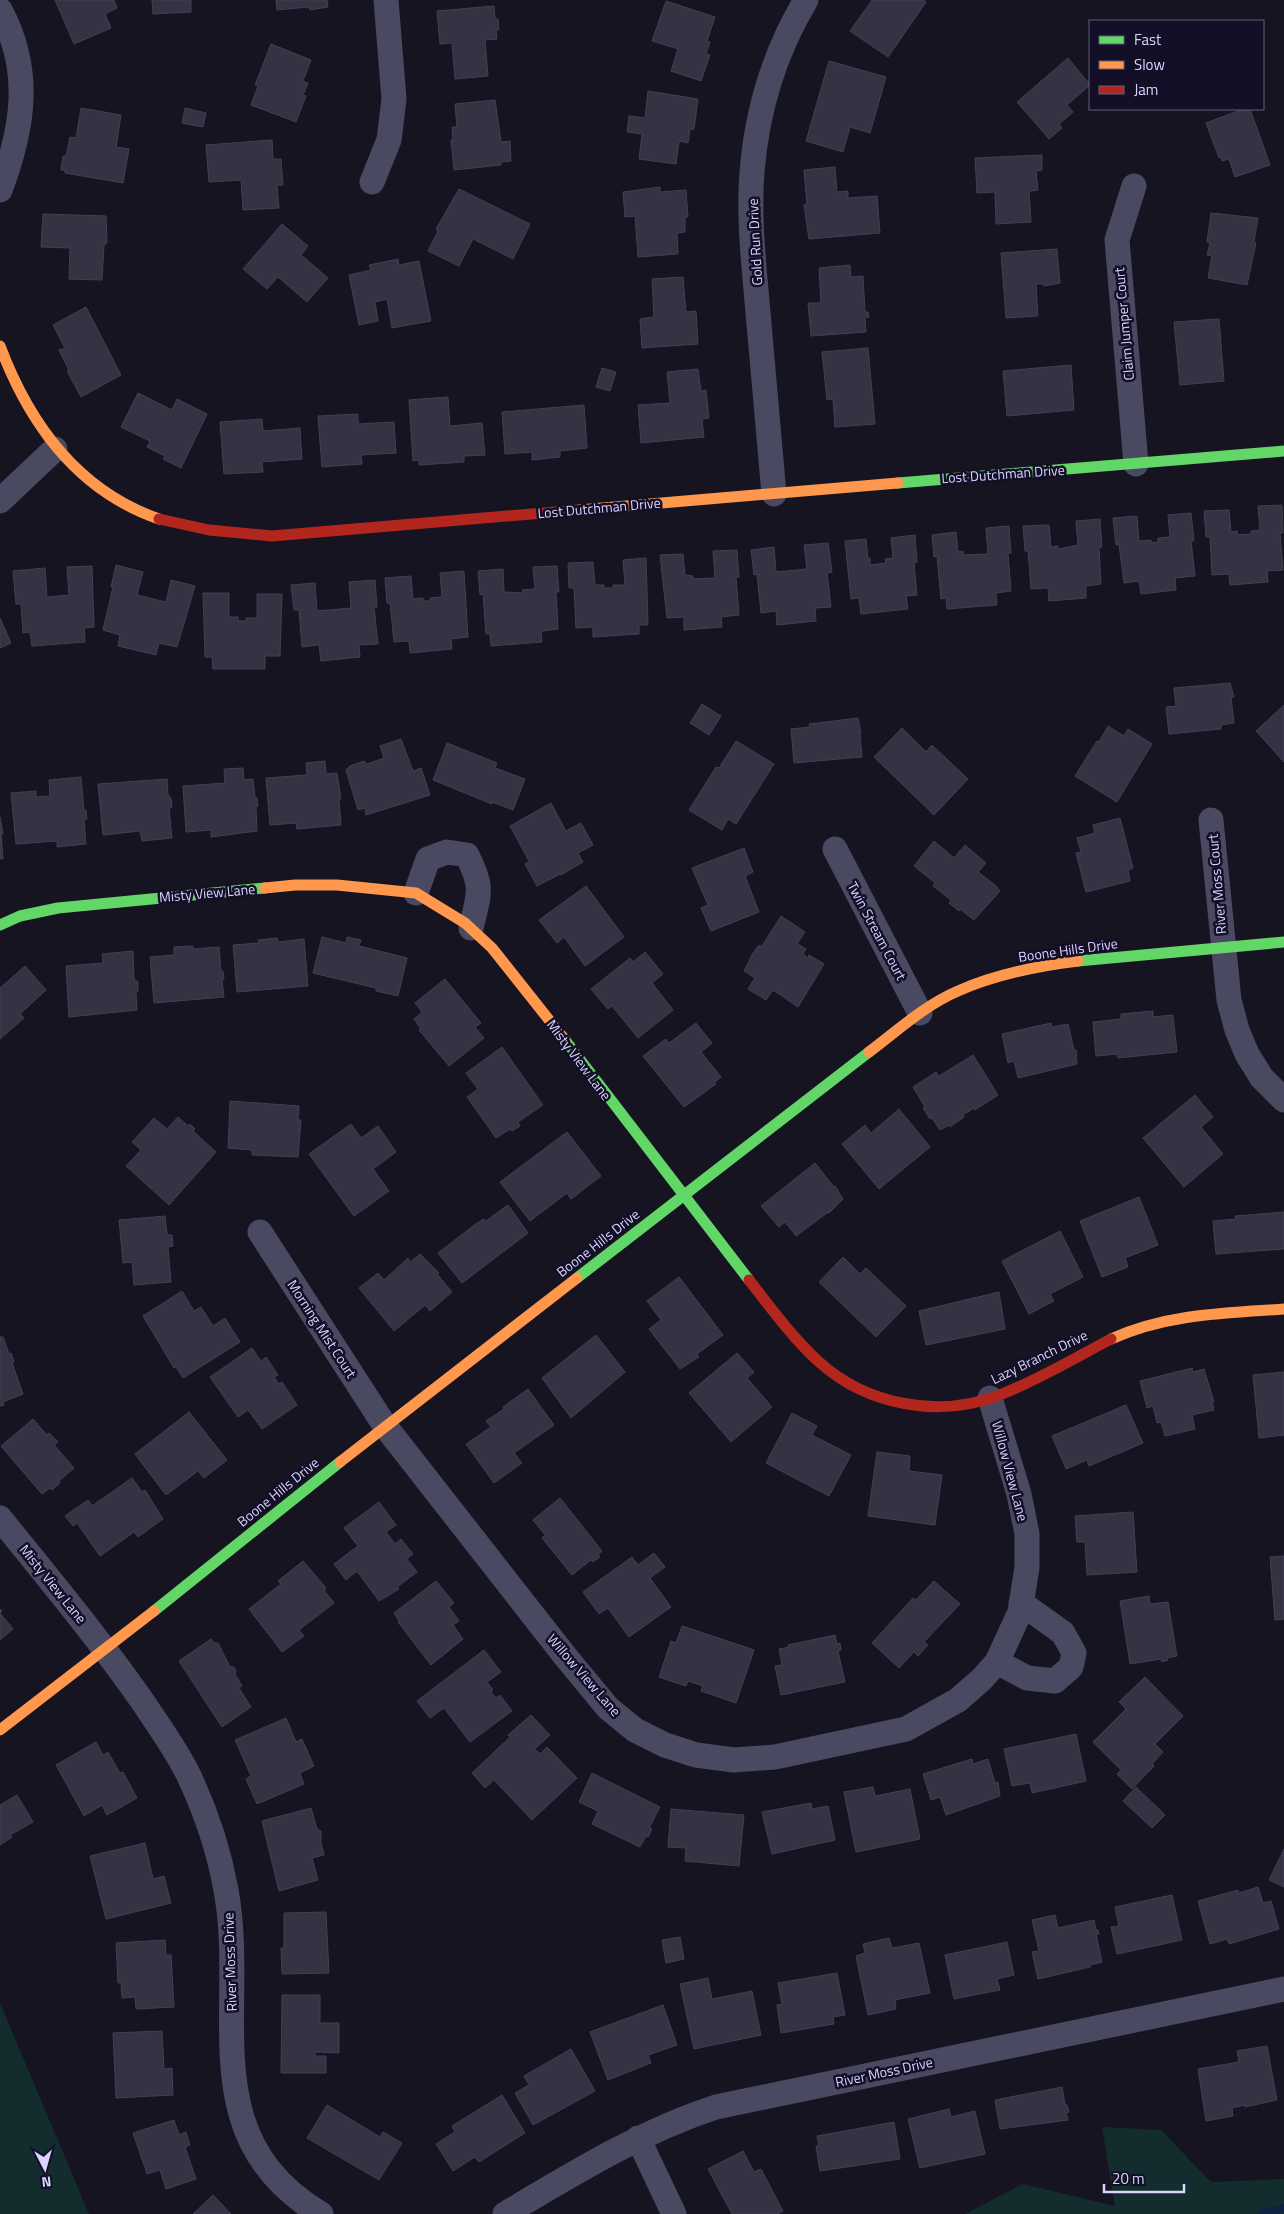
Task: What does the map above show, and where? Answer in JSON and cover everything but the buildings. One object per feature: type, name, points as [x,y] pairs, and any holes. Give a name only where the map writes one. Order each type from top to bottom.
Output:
[{"type":"street","points":[[372,182],[389,140],[394,99],[386,0]]},
{"type":"street","name":"Gold Run Drive","points":[[774,494],[755,261],[752,173],[760,114],[775,61],[790,26],[806,0]]},
{"type":"street","points":[[0,10],[13,42],[20,76],[21,105],[18,134],[0,190]]},
{"type":"street","name":"Claim Jumper Court","points":[[1134,186],[1117,240],[1136,464]]},
{"type":"street","name":"Lost Dutchman Drive","points":[[0,346],[9,373],[30,413],[55,449],[111,496],[147,515],[184,526],[224,534],[272,536],[1284,451]]},
{"type":"street","points":[[0,501],[55,449]]},
{"type":"street","name":"River Moss Court","points":[[1212,820],[1223,948]]},
{"type":"street","name":"Twin Stream Court","points":[[834,849],[920,1013]]},
{"type":"street","points":[[416,893],[428,859],[447,852],[467,855],[478,876],[480,889],[471,928]]},
{"type":"street","name":"Misty View Lane","points":[[0,925],[20,916],[58,908],[295,885],[345,885],[416,893],[471,928],[492,948],[683,1196]]},
{"type":"street","name":"Boone Hills Drive","points":[[0,1730],[106,1649],[385,1426],[920,1013],[957,991],[1000,976],[1038,966],[1284,942]]},
{"type":"street","points":[[1223,948],[1229,1000],[1246,1054],[1262,1078],[1284,1100]]},
{"type":"street","name":"Lazy Branch Drive","points":[[683,1196],[804,1347],[830,1371],[857,1388],[894,1403],[926,1407],[960,1406],[990,1398],[1026,1383],[1097,1345],[1134,1329],[1170,1319],[1284,1309]]},
{"type":"street","name":"Morning Mist Court","points":[[260,1232],[385,1426]]},
{"type":"street","name":"Willow View Lane","points":[[385,1426],[608,1708],[635,1730],[665,1745],[696,1755],[734,1760],[775,1757],[906,1729],[958,1700],[982,1680],[997,1662],[1020,1612],[1027,1567],[1027,1534],[1019,1494],[990,1398]]},
{"type":"street","name":"Misty View Lane","points":[[0,1518],[106,1649]]},
{"type":"street","points":[[997,1662],[1027,1678],[1055,1681],[1071,1667],[1074,1652],[1063,1633],[1021,1603]]},
{"type":"street","name":"River Moss Drive","points":[[106,1649],[159,1726],[188,1774],[205,1813],[216,1848],[226,1891],[231,1928],[233,2080],[241,2118],[256,2148],[273,2174],[304,2204],[321,2214]]},
{"type":"street","name":"River Moss Drive","points":[[505,2214],[638,2138],[676,2120],[716,2107],[1284,1988]]},
{"type":"street","points":[[638,2138],[674,2214]]},
{"type":"green space","points":[[0,2003],[89,2214],[0,2214]]},
{"type":"green space","points":[[1102,2127],[1161,2130],[1211,2182],[1284,2179],[1284,2214],[965,2214],[1023,2184],[1115,2206]]},
{"type":"waterway","points":[[1263,2214],[1284,2208]]},
{"type":"traffic: fast","points":[[898,483],[1284,451]]},
{"type":"traffic: fast","points":[[0,925],[20,916],[58,908],[265,888]]},
{"type":"traffic: fast","points":[[1078,961],[1284,942]]},
{"type":"traffic: fast","points":[[565,1040],[749,1280]]},
{"type":"traffic: fast","points":[[577,1278],[869,1052]]},
{"type":"traffic: fast","points":[[154,1611],[340,1462]]},
{"type":"traffic: slow","points":[[0,346],[26,402],[60,451],[104,491],[130,507],[159,519]]},
{"type":"traffic: slow","points":[[579,510],[898,483]]},
{"type":"traffic: slow","points":[[265,888],[295,885],[337,885],[416,893],[465,923],[492,948],[565,1040]]},
{"type":"traffic: slow","points":[[869,1052],[934,1003],[958,991],[987,980],[1017,972],[1047,965],[1078,961]]},
{"type":"traffic: slow","points":[[340,1462],[577,1278]]},
{"type":"traffic: slow","points":[[1111,1339],[1153,1324],[1196,1316],[1284,1309]]},
{"type":"traffic: slow","points":[[0,1730],[154,1611]]},
{"type":"traffic: jam","points":[[159,519],[209,530],[272,536],[579,510]]},
{"type":"traffic: jam","points":[[749,1280],[808,1352],[818,1361],[837,1376],[859,1389],[882,1398],[906,1404],[954,1406],[979,1402],[1030,1382],[1111,1339]]}]
